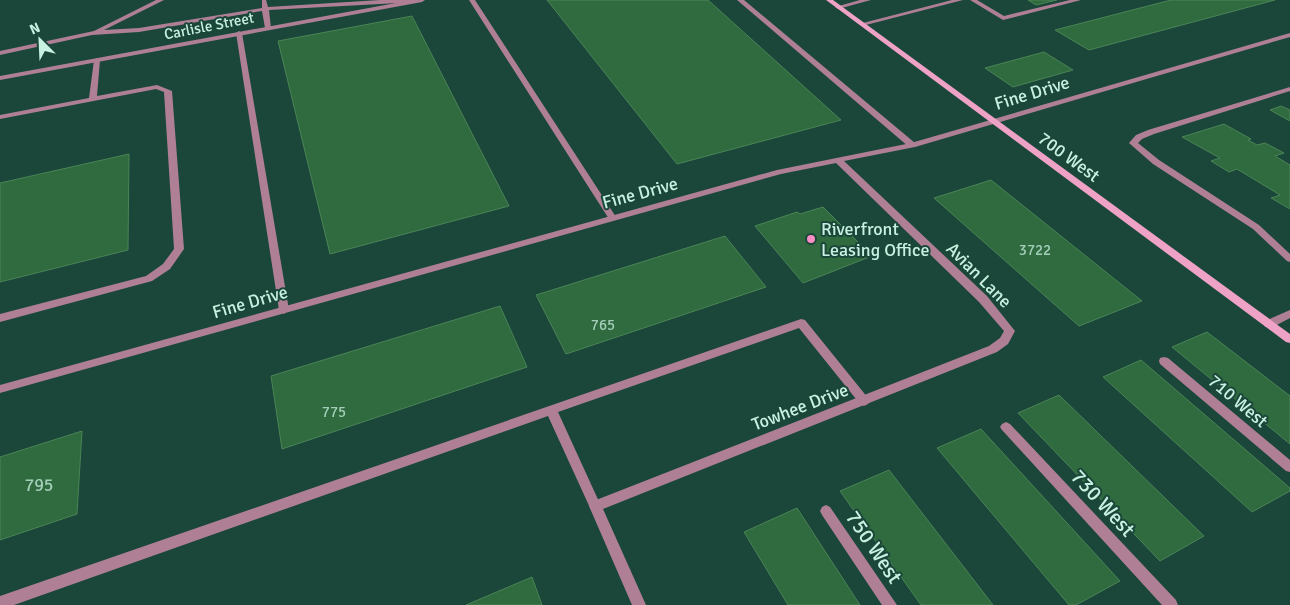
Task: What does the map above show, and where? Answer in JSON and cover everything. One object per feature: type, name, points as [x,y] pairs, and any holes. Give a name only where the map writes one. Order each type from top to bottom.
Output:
[{"type":"street","points":[[92,33],[161,0]]},
{"type":"street","points":[[264,4],[272,0]]},
{"type":"street","points":[[0,53],[92,33],[139,30],[264,4],[417,0]]},
{"type":"street","name":"Carlisle Street","points":[[0,78],[422,0]]},
{"type":"street","points":[[472,0],[612,217]]},
{"type":"street","points":[[740,0],[912,146]]},
{"type":"street","name":"700 West","points":[[829,0],[1290,339]]},
{"type":"street","points":[[838,6],[868,0]]},
{"type":"street","points":[[862,24],[960,0]]},
{"type":"street","points":[[973,0],[1003,18],[1078,0]]},
{"type":"street","points":[[264,4],[268,28]]},
{"type":"street","points":[[239,33],[284,310]]},
{"type":"street","name":"Fine Drive","points":[[0,389],[612,217],[780,172],[912,146],[1290,35]]},
{"type":"street","points":[[94,99],[97,60]]},
{"type":"street","points":[[0,117],[157,86],[168,91],[179,248],[162,272],[149,279],[0,318]]},
{"type":"street","points":[[1290,89],[1139,136],[1133,143],[1156,162],[1256,227],[1290,259]]},
{"type":"street","name":"Avian Lane","points":[[838,160],[983,299],[1010,331]]},
{"type":"street","points":[[1269,324],[1290,314]]},
{"type":"street","points":[[0,602],[801,323],[864,401]]},
{"type":"street","name":"Towhee Drive","points":[[595,506],[864,401],[992,348],[1004,340],[1010,331]]},
{"type":"street","name":"710 West","points":[[1164,361],[1290,468]]},
{"type":"street","points":[[551,410],[640,605]]},
{"type":"street","name":"730 West","points":[[1006,427],[1171,605]]},
{"type":"street","name":"750 West","points":[[826,511],[890,605]]},
{"type":"building","points":[[547,0],[708,0],[841,120],[677,164]]},
{"type":"building","points":[[1028,0],[1057,0],[1036,5]]},
{"type":"building","points":[[1171,0],[1275,0],[1089,50],[1055,30]]},
{"type":"building","points":[[412,16],[509,206],[330,254],[278,41]]},
{"type":"building","points":[[1044,52],[1073,70],[1013,87],[985,68]]},
{"type":"building","points":[[1281,106],[1290,110],[1290,121],[1270,110]]},
{"type":"building","points":[[1224,124],[1251,139],[1248,140],[1257,145],[1265,143],[1284,153],[1275,156],[1290,165],[1290,209],[1271,198],[1280,195],[1237,169],[1229,172],[1211,161],[1220,158],[1182,137]]},
{"type":"building","points":[[129,154],[128,250],[0,282],[0,183]]},
{"type":"building","points":[[991,180],[1142,301],[1079,326],[934,198]]},
{"type":"building","name":"Riverfront Leasing Office","points":[[823,207],[872,256],[803,283],[755,226],[797,212],[800,214]]},
{"type":"building","points":[[725,236],[766,287],[566,354],[536,295]]},
{"type":"building","points":[[500,306],[527,367],[282,449],[271,376]]},
{"type":"building","points":[[1207,332],[1290,396],[1290,444],[1172,347]]},
{"type":"building","points":[[1141,360],[1290,488],[1290,491],[1252,512],[1103,377]]},
{"type":"building","points":[[1059,395],[1204,536],[1160,561],[1018,413]]},
{"type":"building","points":[[981,429],[1120,581],[1076,605],[1069,605],[937,448]]},
{"type":"building","points":[[82,431],[77,514],[0,540],[0,457]]},
{"type":"building","points":[[889,470],[993,605],[921,605],[840,491]]},
{"type":"building","points":[[797,508],[860,605],[788,605],[744,532]]},
{"type":"building","points":[[532,577],[542,605],[466,605]]},
{"type":"place","name":"Riverfront Leasing Office","points":[[811,239]]}]
